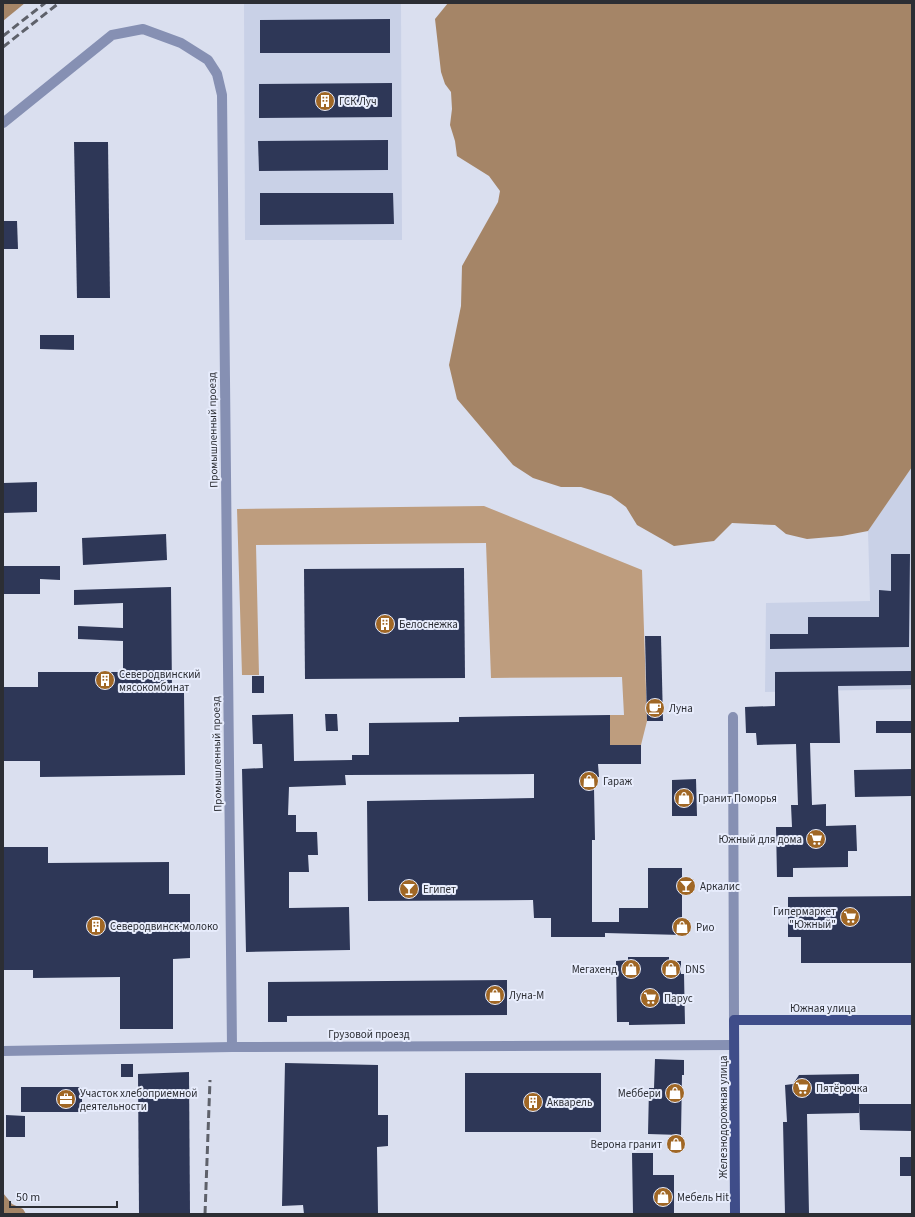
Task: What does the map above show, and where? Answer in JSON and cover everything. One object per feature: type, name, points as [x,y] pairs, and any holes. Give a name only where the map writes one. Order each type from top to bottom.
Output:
[{"type":"main road","name":"Южная улица","points":[[734,1020],[912,1020]]},
{"type":"main road","name":"Железнодорожная улица","points":[[734,1020],[735,1214]]},
{"type":"street","name":"Промышленный проезд","points":[[3,123],[112,35],[143,29],[182,43],[208,60],[217,74],[222,95],[232,1047]]},
{"type":"street","points":[[734,717],[734,1020]]},
{"type":"street","name":"Грузовой проезд","points":[[3,1051],[232,1047],[734,1045]]},
{"type":"shaded area","points":[[3,3],[25,3],[3,21]]},
{"type":"shaded area","points":[[244,3],[401,3],[402,240],[245,240]]},
{"type":"shaded area","points":[[448,3],[912,3],[912,467],[868,531],[842,536],[807,539],[786,534],[775,525],[732,523],[714,541],[674,546],[637,525],[626,507],[611,496],[581,487],[561,487],[533,478],[513,465],[457,399],[449,365],[461,306],[462,266],[498,202],[500,191],[489,176],[457,156],[455,141],[450,125],[452,109],[451,92],[445,84],[441,72],[435,19]]},
{"type":"shaded area","points":[[912,467],[912,689],[765,692],[766,603],[870,601],[868,531]]},
{"type":"shaded area","points":[[484,506],[642,570],[647,721],[641,745],[610,745],[610,715],[624,715],[622,677],[491,678],[486,543],[256,545],[259,675],[242,675],[237,509]]},
{"type":"shaded area","points":[[3,1193],[12,1204],[23,1209],[26,1214],[3,1214]]},
{"type":"building","points":[[390,19],[390,53],[260,53],[260,20]]},
{"type":"building","name":"ГСК Луч","points":[[392,83],[392,117],[259,118],[259,84]]},
{"type":"building","points":[[388,140],[388,170],[259,171],[258,141]]},
{"type":"building","points":[[74,142],[108,142],[110,298],[77,298]]},
{"type":"building","points":[[260,193],[393,193],[394,224],[260,225]]},
{"type":"building","points":[[3,221],[17,221],[18,249],[3,249]]},
{"type":"building","points":[[40,335],[74,335],[74,350],[40,349]]},
{"type":"building","points":[[37,482],[37,512],[3,513],[3,483]]},
{"type":"building","points":[[166,534],[167,560],[83,565],[82,538]]},
{"type":"building","points":[[891,554],[910,554],[909,647],[770,649],[770,634],[808,634],[808,617],[879,617],[879,590],[891,591]]},
{"type":"building","points":[[3,566],[60,566],[60,580],[40,579],[40,594],[3,594]]},
{"type":"building","name":"Белоснежка","points":[[464,568],[465,678],[305,679],[304,569]]},
{"type":"building","name":"Северодвинский мясокомбинат","points":[[171,587],[172,693],[184,693],[185,775],[40,777],[40,761],[3,761],[3,687],[38,687],[38,672],[123,672],[123,641],[78,639],[78,626],[123,628],[123,603],[74,605],[74,590]]},
{"type":"building","points":[[645,636],[661,636],[663,721],[647,721]]},
{"type":"building","points":[[912,671],[912,685],[838,686],[840,743],[810,743],[812,805],[826,804],[826,826],[856,825],[857,851],[848,851],[848,867],[793,868],[793,877],[777,877],[776,827],[792,827],[791,805],[798,805],[796,744],[757,745],[756,733],[746,733],[745,707],[775,706],[775,672]]},
{"type":"building","points":[[252,676],[264,676],[264,693],[252,693]]},
{"type":"building","points":[[293,714],[294,761],[352,760],[352,755],[369,755],[369,723],[459,722],[459,717],[610,715],[610,745],[641,745],[641,764],[598,764],[599,777],[596,777],[596,788],[594,788],[595,840],[592,840],[592,922],[619,922],[619,908],[648,908],[648,868],[682,868],[682,935],[605,933],[605,937],[551,937],[551,918],[534,918],[533,900],[368,901],[367,801],[534,798],[534,774],[345,775],[346,785],[289,787],[288,815],[296,815],[296,832],[317,832],[318,855],[308,855],[309,872],[289,872],[289,908],[349,907],[350,950],[246,952],[242,769],[263,768],[262,744],[253,744],[252,715]]},
{"type":"building","points":[[325,714],[337,714],[338,731],[326,731]]},
{"type":"building","points":[[876,721],[912,721],[912,733],[876,733]]},
{"type":"building","points":[[912,769],[912,796],[855,797],[854,770]]},
{"type":"building","name":"Гранит Поморья","points":[[696,779],[697,816],[672,816],[672,780]]},
{"type":"building","name":"Северодвинск-молоко","points":[[3,847],[48,847],[48,863],[169,862],[169,894],[190,894],[190,958],[173,959],[173,1029],[120,1029],[120,977],[33,978],[33,970],[3,970]]},
{"type":"building","name":"Гипермаркет \"Южный\"","points":[[912,896],[912,963],[801,963],[801,937],[788,937],[788,897]]},
{"type":"building","name":"Парус","points":[[628,957],[669,957],[669,961],[681,961],[681,974],[684,974],[685,1024],[629,1025],[629,1022],[617,1022],[616,961],[628,960]]},
{"type":"building","points":[[507,980],[507,1015],[287,1016],[287,1022],[268,1022],[268,982]]},
{"type":"building","points":[[655,1059],[684,1060],[684,1075],[682,1075],[681,1135],[648,1134],[649,1088],[654,1088]]},
{"type":"building","points":[[285,1063],[378,1065],[378,1115],[388,1115],[388,1146],[377,1147],[378,1214],[304,1214],[303,1205],[282,1206]]},
{"type":"building","points":[[121,1064],[133,1064],[133,1077],[121,1077]]},
{"type":"building","points":[[189,1072],[190,1214],[139,1214],[138,1074]]},
{"type":"building","name":"Акварель","points":[[465,1073],[601,1073],[601,1132],[465,1132]]},
{"type":"building","points":[[859,1074],[859,1113],[807,1114],[809,1214],[785,1214],[783,1122],[787,1122],[785,1085],[793,1084],[799,1075]]},
{"type":"building","points":[[21,1087],[82,1087],[82,1112],[21,1112]]},
{"type":"building","points":[[859,1104],[912,1104],[912,1131],[860,1130]]},
{"type":"building","points":[[6,1115],[25,1116],[25,1137],[6,1137]]},
{"type":"building","points":[[632,1153],[653,1153],[653,1175],[674,1175],[674,1214],[633,1214]]},
{"type":"building","points":[[900,1157],[912,1157],[912,1176],[900,1176]]},
{"type":"railway","points":[[3,36],[45,3]]},
{"type":"railway","points":[[3,47],[59,3]]},
{"type":"railway","points":[[205,1214],[210,1080]]},
{"type":"place","name":"ГСК Луч","points":[[325,101]]},
{"type":"place","name":"Белоснежка","points":[[385,624]]},
{"type":"place","name":"Северодвинский мясокомбинат","points":[[105,680]]},
{"type":"place","name":"Луна","points":[[655,708]]},
{"type":"place","name":"Гараж","points":[[589,781]]},
{"type":"place","name":"Гранит Поморья","points":[[684,798]]},
{"type":"place","name":"Южный для дома","points":[[816,839]]},
{"type":"place","name":"Аркалис","points":[[686,886]]},
{"type":"place","name":"Египет","points":[[409,889]]},
{"type":"place","name":"Гипермаркет \"Южный\"","points":[[850,917]]},
{"type":"place","name":"Северодвинск-молоко","points":[[96,926]]},
{"type":"place","name":"Рио","points":[[682,927]]},
{"type":"place","name":"Мегахенд","points":[[631,969]]},
{"type":"place","name":"DNS","points":[[671,969]]},
{"type":"place","name":"Луна-М","points":[[495,995]]},
{"type":"place","name":"Парус","points":[[650,998]]},
{"type":"place","name":"Пятёрочка","points":[[802,1088]]},
{"type":"place","name":"Меббери","points":[[675,1093]]},
{"type":"place","name":"Участок хлебоприемной деятельности","points":[[66,1099]]},
{"type":"place","name":"Акварель","points":[[533,1102]]},
{"type":"place","name":"Верона гранит","points":[[676,1144]]},
{"type":"place","name":"Мебель Hit","points":[[663,1197]]}]
